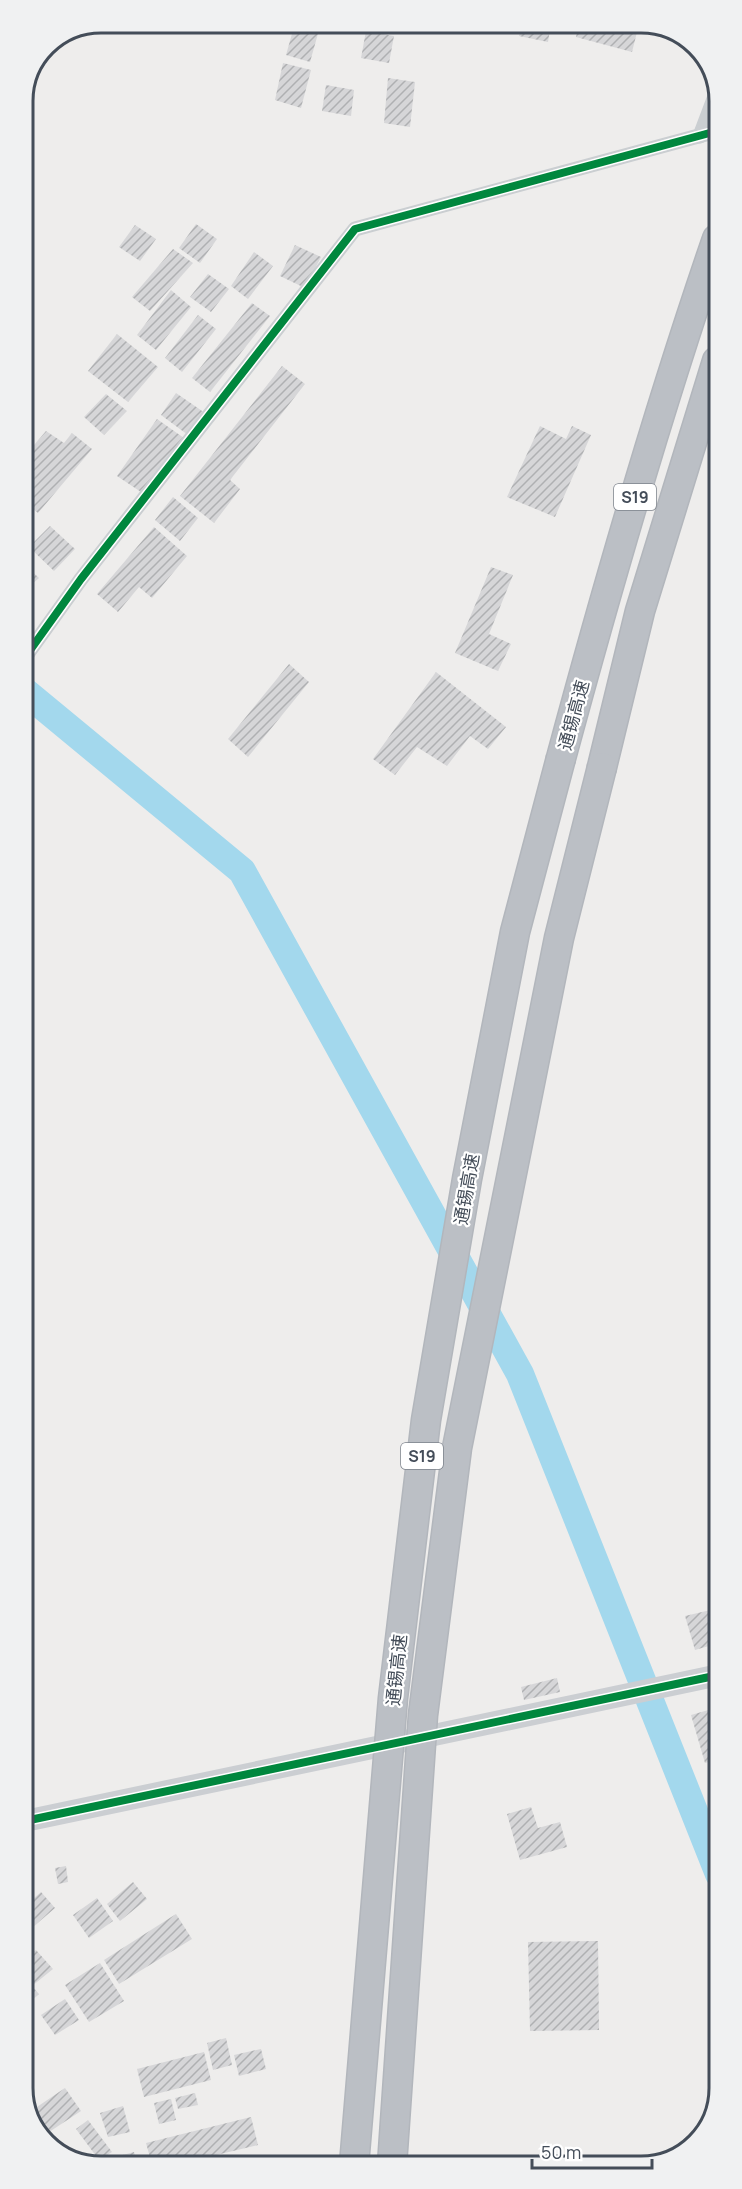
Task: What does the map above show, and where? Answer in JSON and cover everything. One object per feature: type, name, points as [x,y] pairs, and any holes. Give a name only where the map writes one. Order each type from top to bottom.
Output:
[{"type":"highway","name":"通锡高速","points":[[355,2156],[393,1698],[426,1420],[467,1179],[515,932],[593,638],[684,333],[709,262]]},
{"type":"highway","name":"通锡高速","points":[[393,2156],[423,1715],[457,1448],[557,949],[640,611],[709,387]]},
{"type":"street","points":[[700,136],[709,113]]},
{"type":"street","points":[[33,647],[60,612],[81,579],[355,229],[709,133]]},
{"type":"street","points":[[33,1819],[709,1677]]},
{"type":"building","points":[[292,33],[318,33],[310,62],[286,55]]},
{"type":"building","points":[[366,33],[394,36],[389,63],[361,58]]},
{"type":"building","points":[[520,33],[549,33],[548,42],[519,36]]},
{"type":"building","points":[[577,33],[637,33],[632,52],[576,37]]},
{"type":"building","points":[[283,63],[311,70],[301,108],[275,100]]},
{"type":"building","points":[[388,78],[415,82],[410,127],[384,123]]},
{"type":"building","points":[[326,85],[354,90],[351,116],[322,111]]},
{"type":"building","points":[[196,224],[217,239],[200,263],[179,248]]},
{"type":"building","points":[[135,225],[156,239],[140,261],[119,247]]},
{"type":"building","points":[[295,245],[321,257],[305,288],[280,276]]},
{"type":"building","points":[[173,249],[193,263],[150,311],[132,297]]},
{"type":"building","points":[[254,252],[273,266],[248,299],[231,286]]},
{"type":"building","points":[[208,274],[229,289],[211,312],[190,297]]},
{"type":"building","points":[[171,290],[191,307],[156,350],[137,335]]},
{"type":"building","points":[[252,303],[270,316],[210,392],[192,378]]},
{"type":"building","points":[[198,315],[216,329],[182,372],[165,358]]},
{"type":"building","points":[[117,334],[158,367],[128,402],[88,371]]},
{"type":"building","points":[[282,366],[305,384],[230,480],[240,489],[214,523],[180,496]]},
{"type":"building","points":[[176,393],[205,413],[188,435],[161,415]]},
{"type":"building","points":[[106,394],[127,411],[104,435],[84,417]]},
{"type":"building","points":[[157,419],[184,438],[141,492],[117,476]]},
{"type":"building","points":[[540,426],[566,439],[572,426],[591,435],[555,517],[507,497]]},
{"type":"building","points":[[46,431],[64,443],[72,433],[92,449],[38,513],[33,509],[33,446]]},
{"type":"building","points":[[173,497],[198,518],[180,541],[155,520]]},
{"type":"building","points":[[50,526],[75,549],[54,571],[33,551],[33,543]]},
{"type":"building","points":[[154,527],[187,556],[152,598],[139,587],[118,612],[97,594]]},
{"type":"building","points":[[491,567],[513,575],[489,634],[511,644],[498,671],[455,653]]},
{"type":"building","points":[[33,572],[39,578],[33,583]]},
{"type":"building","points":[[289,664],[309,682],[248,757],[228,739]]},
{"type":"building","points":[[436,672],[506,727],[488,749],[470,736],[447,766],[417,747],[395,775],[373,759]]},
{"type":"building","points":[[709,1610],[709,1646],[695,1650],[685,1616]]},
{"type":"building","points":[[557,1678],[560,1692],[524,1700],[521,1687]]},
{"type":"building","points":[[709,1710],[709,1762],[705,1763],[691,1715]]},
{"type":"building","points":[[531,1807],[538,1828],[560,1822],[567,1847],[520,1860],[507,1814]]},
{"type":"building","points":[[66,1866],[68,1882],[58,1884],[55,1868]]},
{"type":"building","points":[[133,1882],[147,1899],[120,1921],[107,1904]]},
{"type":"building","points":[[41,1892],[55,1908],[33,1927],[33,1899]]},
{"type":"building","points":[[97,1898],[113,1921],[89,1938],[73,1915]]},
{"type":"building","points":[[176,1914],[192,1939],[119,1984],[104,1960]]},
{"type":"building","points":[[598,1941],[599,2030],[530,2031],[528,1942]]},
{"type":"building","points":[[36,1950],[53,1969],[33,1985],[33,1952]]},
{"type":"building","points":[[100,1963],[124,2001],[89,2022],[65,1985]]},
{"type":"building","points":[[33,1987],[39,1994],[33,1999]]},
{"type":"building","points":[[65,1999],[79,2020],[55,2035],[41,2015]]},
{"type":"building","points":[[226,2038],[232,2065],[213,2070],[207,2043]]},
{"type":"building","points":[[261,2049],[266,2069],[239,2076],[234,2055]]},
{"type":"building","points":[[204,2052],[211,2080],[144,2097],[137,2069]]},
{"type":"building","points":[[65,2088],[81,2111],[49,2132],[36,2108]]},
{"type":"building","points":[[195,2093],[198,2105],[178,2109],[175,2098]]},
{"type":"building","points":[[171,2099],[176,2120],[159,2124],[154,2103]]},
{"type":"building","points":[[123,2106],[130,2132],[108,2137],[100,2113]]},
{"type":"building","points":[[251,2117],[258,2145],[212,2156],[150,2156],[146,2143]]},
{"type":"building","points":[[88,2120],[112,2152],[106,2156],[96,2156],[76,2129]]},
{"type":"building","points":[[134,2152],[135,2156],[119,2156]]},
{"type":"waterway","points":[[33,698],[242,871],[520,1374],[709,1849]]},
{"type":"cycle path","points":[[33,646],[81,579],[355,229],[709,133]]},
{"type":"cycle path","points":[[33,1819],[709,1677]]}]
